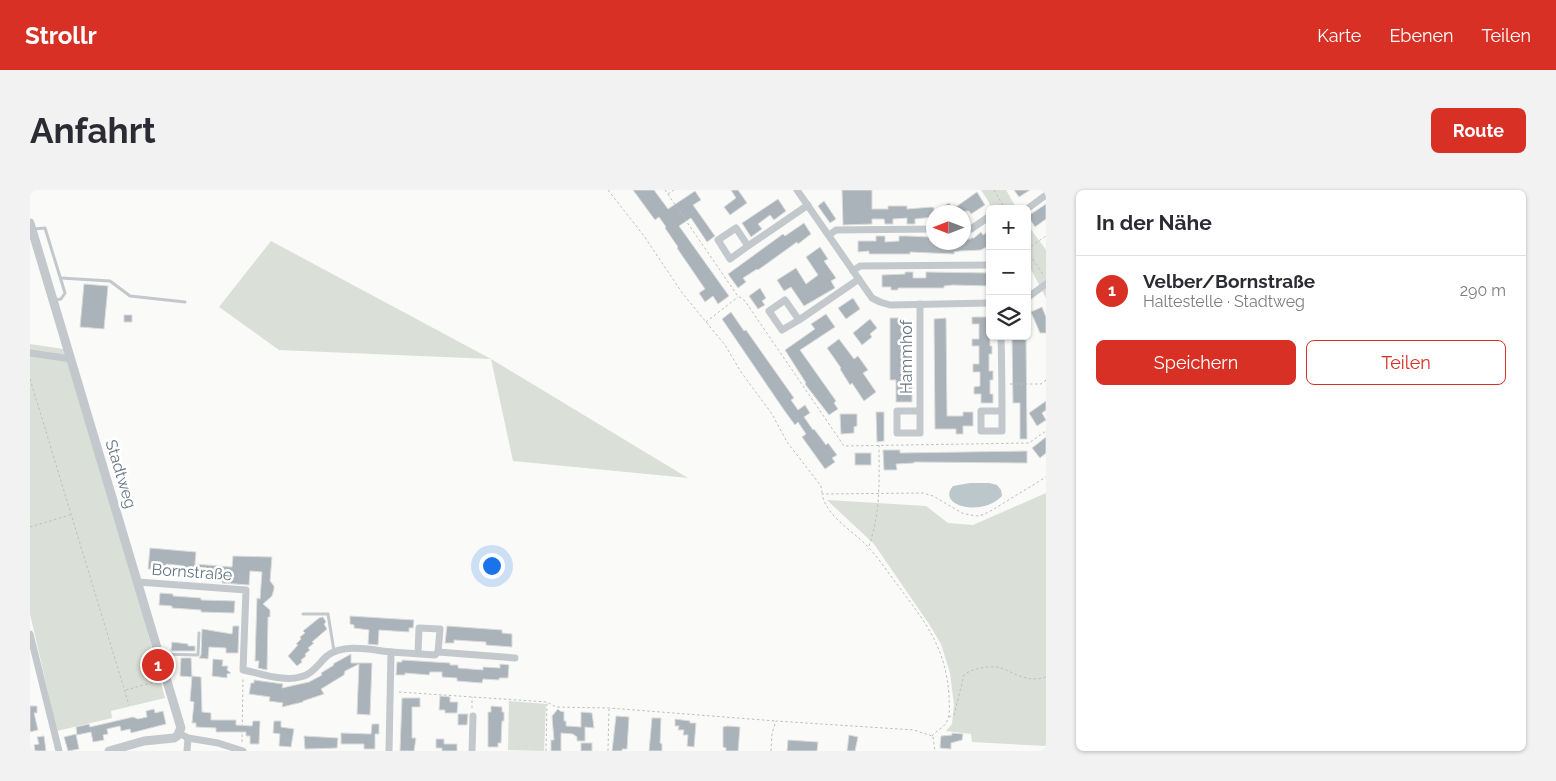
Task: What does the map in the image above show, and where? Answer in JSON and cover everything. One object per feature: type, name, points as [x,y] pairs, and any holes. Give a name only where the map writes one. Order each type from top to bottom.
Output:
[{"type":"street","points":[[797,190],[872,298],[890,305],[986,304]]},
{"type":"street","points":[[1031,206],[1046,195]]},
{"type":"street","points":[[748,246],[736,228],[718,240],[730,259],[808,205]]},
{"type":"street","points":[[971,229],[986,219]]},
{"type":"street","name":"Stadtweg","points":[[31,226],[180,724],[179,733]]},
{"type":"street","points":[[829,235],[836,230],[926,229]]},
{"type":"street","points":[[854,271],[860,266],[986,265]]},
{"type":"street","points":[[799,320],[785,300],[769,311],[782,330],[799,320],[859,279]]},
{"type":"street","points":[[1031,295],[1046,284]]},
{"type":"street","name":"Hammhof","points":[[920,304],[920,411],[920,433],[898,433],[897,411],[920,411]]},
{"type":"street","points":[[1002,340],[1002,412]]},
{"type":"street","points":[[30,353],[71,359]]},
{"type":"street","name":"Bornstraße","points":[[138,582],[246,590],[243,670]]},
{"type":"street","points":[[418,653],[419,628],[440,629],[438,652]]},
{"type":"street","points":[[30,634],[59,751]]},
{"type":"street","points":[[243,670],[291,678],[302,677],[311,672],[334,652],[354,649],[436,654],[438,652],[515,658]]},
{"type":"street","points":[[389,751],[391,652]]},
{"type":"street","points":[[472,751],[473,716]]},
{"type":"street","points":[[109,751],[144,741],[174,738],[179,733],[188,738],[242,751]]},
{"type":"street","points":[[187,751],[188,738]]},
{"type":"lane","points":[[31,226],[45,228],[61,278],[65,293],[61,298],[54,301]]},
{"type":"lane","points":[[61,278],[110,281],[130,296],[186,302]]},
{"type":"lane","points":[[303,614],[328,614],[334,652]]},
{"type":"lane","points":[[159,654],[198,655],[199,633]]},
{"type":"path","points":[[608,190],[644,236],[705,322],[725,345],[741,372],[772,414],[787,442],[820,486],[827,508],[868,547],[927,625],[938,646],[948,684],[948,717],[946,722],[932,736]]},
{"type":"path","points":[[665,190],[738,296],[745,301],[844,446],[1029,443],[1046,430]]},
{"type":"path","points":[[668,194],[674,190]]},
{"type":"path","points":[[994,190],[1004,205]]},
{"type":"path","points":[[1031,247],[1046,236]]},
{"type":"path","points":[[1031,256],[1046,279]]},
{"type":"path","points":[[705,322],[738,296]]},
{"type":"path","points":[[30,379],[129,705]]},
{"type":"path","points":[[1002,384],[1041,384],[1046,380]]},
{"type":"path","points":[[868,547],[873,535],[880,493],[878,445]]},
{"type":"path","points":[[822,494],[924,494],[946,502],[962,513],[979,516],[989,512],[1046,477]]},
{"type":"path","points":[[30,527],[71,514]]},
{"type":"path","points":[[948,717],[954,715],[964,675],[967,673],[975,670],[1000,668],[1024,679],[1039,680],[1046,677]]},
{"type":"path","points":[[242,751],[243,670]]},
{"type":"path","points":[[125,690],[166,678]]},
{"type":"path","points":[[390,691],[548,702],[556,707],[609,708],[776,722],[914,730],[932,736]]},
{"type":"path","points":[[472,697],[473,716]]},
{"type":"path","points":[[546,751],[548,702]]},
{"type":"path","points":[[608,751],[609,708]]},
{"type":"path","points":[[771,751],[772,733],[776,722]]},
{"type":"path","points":[[932,736],[935,751]]},
{"type":"shaded area","points":[[981,190],[1006,190],[1015,205],[990,205]]},
{"type":"shaded area","points":[[1031,229],[1046,250],[1046,298],[1031,270]]},
{"type":"shaded area","points":[[271,241],[491,359],[279,350],[219,307]]},
{"type":"shaded area","points":[[30,344],[63,349],[132,572],[165,698],[111,711],[112,718],[57,731],[30,614]]},
{"type":"shaded area","points":[[491,359],[688,478],[513,461]]},
{"type":"shaded area","points":[[970,483],[997,485],[1001,490],[1002,496],[993,503],[983,506],[973,508],[955,503],[949,493],[953,486]]},
{"type":"shaded area","points":[[1046,493],[1046,746],[972,742],[971,734],[946,731],[952,724],[954,705],[950,673],[941,644],[874,544],[827,500],[926,506],[948,523],[973,525]]},
{"type":"shaded area","points":[[509,701],[546,704],[544,751],[508,750]]},
{"type":"building","points":[[633,190],[654,190],[668,209],[695,191],[701,200],[693,205],[715,236],[707,242],[691,218],[679,226],[729,296],[718,304],[713,296],[705,302],[699,293],[705,289],[677,248],[666,227],[659,217],[655,220]]},
{"type":"building","points":[[731,190],[738,190],[747,203],[730,215],[724,207],[736,198]]},
{"type":"building","points":[[842,190],[872,190],[872,209],[888,209],[888,206],[907,206],[907,209],[926,207],[926,218],[915,219],[915,224],[907,224],[907,218],[893,219],[893,224],[885,224],[884,219],[872,219],[872,224],[843,225]]},
{"type":"building","points":[[1014,190],[1030,190],[1019,197]]},
{"type":"building","points":[[977,192],[985,205],[971,214],[971,205],[959,205]]},
{"type":"building","points":[[778,199],[786,211],[774,220],[770,215],[758,224],[762,229],[751,237],[742,223]]},
{"type":"building","points":[[824,201],[836,219],[830,223],[818,206]]},
{"type":"building","points":[[1046,204],[1046,219],[1035,227],[1031,221],[1031,214]]},
{"type":"building","points":[[804,223],[811,234],[743,278],[746,282],[738,288],[728,274],[783,234],[785,236]]},
{"type":"building","points":[[981,232],[983,235],[986,233],[986,247],[981,250],[954,252],[954,254],[910,252],[910,254],[869,254],[869,251],[858,252],[858,241],[876,241],[876,236],[885,236],[885,242],[899,241],[899,236],[926,237],[926,250],[971,250],[971,238],[974,238]]},
{"type":"building","points":[[820,247],[828,259],[824,261],[836,278],[831,281],[835,288],[804,306],[791,287],[784,291],[777,280],[796,268],[806,284],[818,275],[806,257]]},
{"type":"building","points":[[905,272],[913,272],[913,278],[926,278],[926,272],[986,273],[986,286],[953,285],[944,286],[944,288],[898,288],[898,290],[891,290],[891,287],[882,287],[882,275],[905,274]]},
{"type":"building","points":[[84,284],[108,286],[104,329],[80,327]]},
{"type":"building","points":[[760,288],[766,298],[762,301],[765,305],[758,309],[749,296]]},
{"type":"building","points":[[853,298],[860,309],[846,319],[838,308]]},
{"type":"building","points":[[1042,307],[1046,317],[1046,333],[1040,333],[1031,312]]},
{"type":"building","points":[[731,312],[794,398],[791,400],[798,410],[805,405],[810,413],[804,417],[826,445],[828,443],[837,455],[832,458],[835,462],[825,469],[802,437],[806,434],[798,422],[795,425],[722,319]]},
{"type":"building","points":[[826,314],[835,327],[800,350],[836,401],[834,403],[838,409],[829,415],[805,384],[785,350],[815,329],[811,324]]},
{"type":"building","points":[[124,315],[132,315],[132,322],[124,322]]},
{"type":"building","points":[[972,317],[986,317],[986,340],[990,340],[990,346],[992,346],[992,354],[989,354],[989,371],[993,371],[993,380],[990,380],[990,394],[993,394],[993,403],[981,403],[981,394],[974,394],[974,387],[980,386],[980,372],[973,372],[973,364],[979,364],[979,346],[972,346],[972,339],[979,339],[979,324],[972,324]]},
{"type":"building","points":[[890,318],[903,318],[903,364],[908,363],[908,387],[912,387],[912,402],[896,402],[896,380],[890,380]]},
{"type":"building","points":[[946,318],[947,416],[963,416],[963,412],[973,412],[973,426],[963,426],[963,434],[956,434],[956,429],[935,429],[934,319]]},
{"type":"building","points":[[870,319],[877,328],[870,334],[872,337],[862,345],[853,333]]},
{"type":"building","points":[[839,339],[854,359],[858,356],[868,370],[863,373],[876,392],[864,401],[852,383],[850,385],[827,348]]},
{"type":"building","points":[[1012,340],[1026,340],[1027,439],[1020,439],[1020,403],[1013,403]]},
{"type":"building","points":[[1046,401],[1046,410],[1042,413],[1046,420],[1037,426],[1029,413]]},
{"type":"building","points":[[876,412],[884,412],[884,441],[877,442]]},
{"type":"building","points":[[840,414],[857,414],[857,426],[854,427],[854,433],[841,434]]},
{"type":"building","points":[[1046,437],[1046,453],[1040,458],[1032,448]]},
{"type":"building","points":[[883,450],[900,450],[900,453],[1027,451],[1027,463],[914,462],[896,464],[897,470],[884,470]]},
{"type":"building","points":[[855,453],[871,453],[871,465],[855,465]]},
{"type":"building","points":[[150,548],[196,552],[195,564],[232,567],[233,556],[272,557],[270,581],[274,589],[272,596],[263,604],[270,610],[270,617],[268,617],[267,670],[258,668],[259,661],[255,661],[257,598],[260,599],[262,572],[250,571],[249,585],[222,583],[222,580],[184,575],[184,566],[166,564],[166,570],[148,569]]},
{"type":"building","points":[[160,593],[201,598],[201,600],[235,601],[234,613],[201,612],[201,610],[159,605]]},
{"type":"building","points":[[350,616],[414,620],[413,628],[409,628],[409,632],[379,630],[378,645],[368,644],[369,630],[354,628],[354,625],[350,624]]},
{"type":"building","points":[[323,617],[327,629],[312,642],[314,643],[308,648],[310,650],[297,666],[288,656],[298,645],[296,644],[301,639],[300,637],[305,633],[303,631]]},
{"type":"building","points":[[233,626],[239,626],[238,653],[226,653],[226,648],[209,647],[208,659],[199,658],[201,655],[202,629],[232,634]]},
{"type":"building","points":[[447,626],[502,630],[502,633],[512,634],[512,647],[486,645],[486,642],[454,640],[454,643],[445,643]]},
{"type":"building","points":[[172,642],[195,646],[195,651],[171,651]]},
{"type":"building","points":[[351,654],[351,663],[372,663],[370,715],[357,714],[359,664],[345,671],[344,675],[321,689],[324,694],[303,702],[282,707],[283,703],[269,701],[270,697],[249,694],[251,683],[254,683],[254,680],[283,684],[282,688],[309,682],[322,675],[321,673],[333,664]]},
{"type":"building","points":[[181,658],[191,658],[192,677],[180,676]]},
{"type":"building","points":[[213,659],[223,660],[222,666],[228,666],[227,670],[231,673],[227,674],[227,678],[212,676]]},
{"type":"building","points":[[402,660],[450,663],[450,665],[458,665],[458,668],[483,670],[483,667],[500,668],[500,664],[509,665],[508,678],[499,678],[499,680],[483,679],[482,683],[457,681],[457,678],[442,677],[442,672],[430,672],[429,675],[405,673],[405,675],[396,675],[397,662],[402,662]]},
{"type":"building","points":[[192,676],[201,677],[202,712],[211,713],[211,720],[236,720],[236,725],[252,726],[253,721],[260,721],[259,744],[250,744],[250,736],[246,736],[246,732],[216,732],[216,728],[196,727],[196,723],[192,723],[194,702],[190,701]]},
{"type":"building","points":[[440,696],[450,697],[450,702],[458,702],[457,713],[445,713],[445,710],[439,710]]},
{"type":"building","points":[[402,698],[420,698],[420,707],[412,707],[412,738],[416,738],[414,751],[400,751]]},
{"type":"building","points":[[30,706],[37,706],[37,713],[34,713],[38,730],[30,732]]},
{"type":"building","points":[[491,706],[502,707],[502,712],[504,712],[501,743],[498,743],[498,747],[488,747],[488,712],[491,712]]},
{"type":"building","points":[[154,709],[155,713],[163,711],[166,724],[131,733],[130,729],[121,731],[120,726],[107,729],[108,734],[103,735],[104,740],[93,742],[91,732],[77,735],[76,727],[89,724],[90,727],[133,717],[138,719],[147,717],[146,711]]},
{"type":"building","points":[[558,709],[564,712],[566,726],[581,727],[581,712],[592,713],[594,728],[585,727],[585,741],[577,741],[577,737],[573,734],[561,733],[561,751],[551,751],[551,740],[554,740],[552,716]]},
{"type":"building","points":[[458,714],[468,714],[467,725],[458,725]]},
{"type":"building","points":[[616,716],[629,717],[627,749],[622,749],[622,751],[612,751]]},
{"type":"building","points":[[652,718],[661,718],[660,743],[662,744],[662,751],[649,751]]},
{"type":"building","points":[[675,719],[696,723],[694,747],[687,746],[688,735],[683,735],[684,730],[678,730],[679,726],[675,726]]},
{"type":"building","points":[[274,721],[281,721],[281,727],[294,729],[291,747],[279,746],[280,734],[273,733]]},
{"type":"building","points":[[372,724],[379,724],[379,734],[375,734],[375,749],[364,749],[364,744],[341,744],[341,733],[371,734]]},
{"type":"building","points":[[723,727],[740,727],[738,751],[726,751],[726,748],[723,747]]},
{"type":"building","points":[[952,733],[963,734],[962,740],[951,743],[951,749],[940,748],[941,736],[952,735]]},
{"type":"building","points":[[76,734],[79,749],[68,751],[64,737]]},
{"type":"building","points":[[849,735],[858,737],[855,751],[847,751]]},
{"type":"building","points":[[44,736],[46,751],[35,751],[34,745],[39,744],[37,737]]},
{"type":"building","points":[[304,736],[338,738],[337,748],[305,749]]},
{"type":"building","points":[[436,739],[444,739],[444,744],[457,744],[457,751],[442,751],[442,748],[436,748]]},
{"type":"building","points":[[788,740],[818,742],[817,751],[787,751]]},
{"type":"building","points":[[581,743],[592,743],[592,751],[581,751]]},
{"type":"place","name":"Velber/Bornstraße","points":[[158,665]]}]
